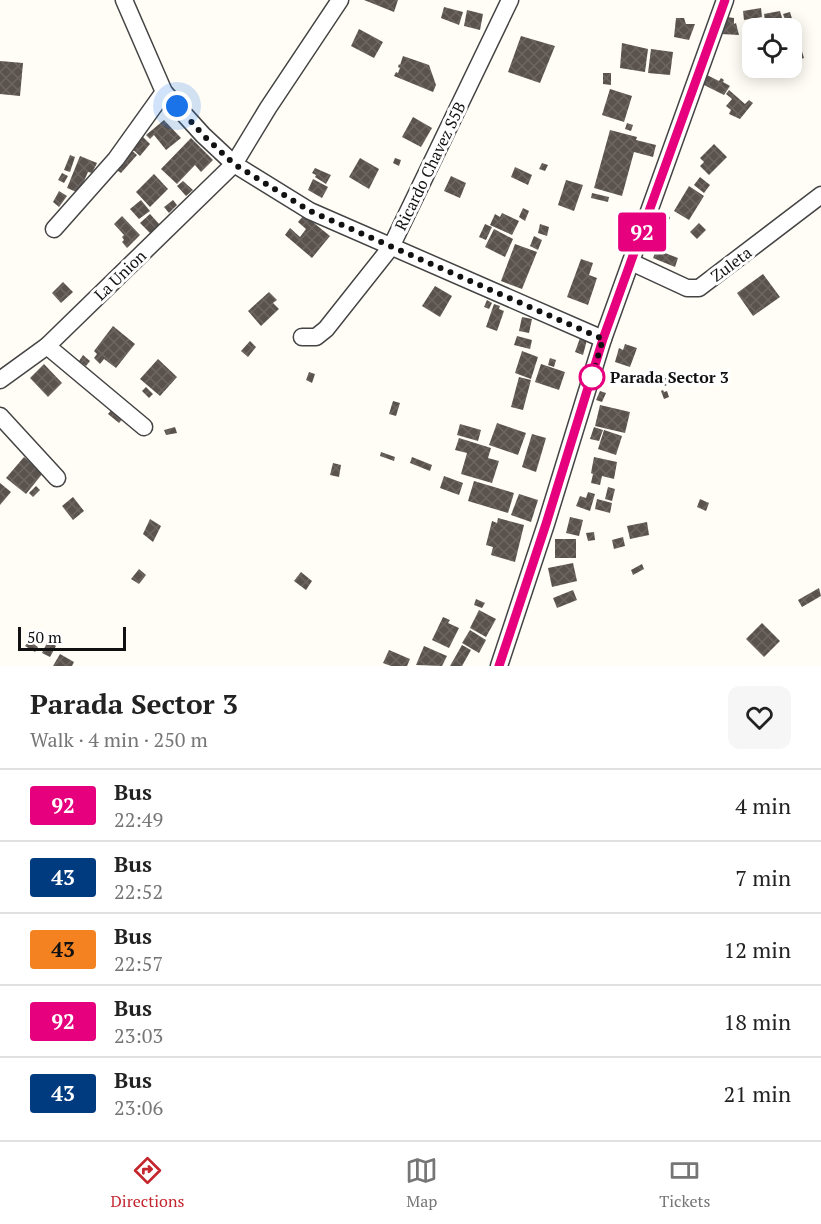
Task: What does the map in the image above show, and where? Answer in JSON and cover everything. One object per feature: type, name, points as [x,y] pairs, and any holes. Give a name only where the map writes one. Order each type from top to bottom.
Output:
[{"type":"street","points":[[124,0],[164,92],[203,135],[234,164],[310,211],[603,339]]},
{"type":"street","name":"La Union","points":[[0,380],[46,346],[234,164],[273,99],[340,0]]},
{"type":"street","name":"Ricardo Chavez S5B","points":[[302,338],[316,337],[326,329],[391,247],[510,0]]},
{"type":"street","points":[[499,666],[603,339],[725,0]]},
{"type":"street","points":[[54,229],[116,159],[164,92]]},
{"type":"street","name":"Zuleta","points":[[631,262],[687,288],[699,288],[821,195]]},
{"type":"street","points":[[46,346],[144,427]]},
{"type":"street","points":[[0,416],[57,478]]},
{"type":"building","points":[[364,0],[398,0],[394,12]]},
{"type":"building","points":[[444,7],[463,12],[459,25],[441,18]]},
{"type":"building","points":[[761,8],[762,17],[744,18],[743,11]]},
{"type":"building","points":[[467,10],[483,14],[480,30],[464,26]]},
{"type":"building","points":[[780,11],[782,18],[765,18],[764,14]]},
{"type":"building","points":[[790,12],[792,18],[784,18],[783,14]]},
{"type":"building","points":[[727,17],[734,18],[739,35],[721,34]]},
{"type":"building","points":[[676,18],[684,18],[686,24],[695,24],[689,40],[674,37]]},
{"type":"building","points":[[359,29],[383,42],[374,58],[351,46]]},
{"type":"building","points":[[521,36],[555,46],[540,83],[508,72]]},
{"type":"building","points":[[622,43],[648,49],[645,72],[620,68]]},
{"type":"building","points":[[651,49],[673,52],[670,75],[648,73]]},
{"type":"building","points":[[403,56],[429,65],[436,85],[433,92],[394,76],[396,72],[398,73]]},
{"type":"building","points":[[0,61],[23,63],[20,96],[0,94]]},
{"type":"building","points":[[603,73],[611,73],[611,85],[603,84]]},
{"type":"building","points":[[705,74],[719,81],[721,78],[730,86],[724,95],[700,83]]},
{"type":"building","points":[[610,89],[632,96],[624,122],[602,115]]},
{"type":"building","points":[[729,90],[745,104],[749,100],[753,103],[740,119],[729,114],[731,110],[726,106],[732,99],[726,94]]},
{"type":"building","points":[[413,117],[432,128],[421,147],[402,137]]},
{"type":"building","points":[[164,120],[181,138],[166,150],[154,135],[150,139],[146,135]]},
{"type":"building","points":[[627,123],[633,125],[631,131],[625,129]]},
{"type":"building","points":[[610,130],[656,145],[653,157],[634,152],[622,196],[594,188]]},
{"type":"building","points":[[141,135],[150,144],[140,156],[130,147]]},
{"type":"building","points":[[191,138],[213,160],[201,172],[195,165],[177,184],[161,169]]},
{"type":"building","points":[[714,144],[727,157],[709,175],[700,166],[704,162],[700,158]]},
{"type":"building","points":[[130,149],[137,155],[121,173],[114,168]]},
{"type":"building","points":[[70,155],[75,157],[70,172],[64,170]]},
{"type":"building","points":[[80,156],[97,163],[92,173],[88,172],[79,193],[67,188]]},
{"type":"building","points":[[360,158],[379,169],[369,189],[349,177]]},
{"type":"building","points":[[395,158],[401,160],[399,166],[393,163]]},
{"type":"building","points":[[542,163],[548,165],[545,171],[539,169]]},
{"type":"building","points":[[515,167],[532,175],[528,185],[511,177]]},
{"type":"building","points":[[315,168],[331,175],[326,184],[312,173]]},
{"type":"building","points":[[62,173],[68,176],[64,183],[58,180]]},
{"type":"building","points":[[154,174],[168,189],[150,207],[136,192]]},
{"type":"building","points":[[451,176],[466,183],[460,198],[444,191]]},
{"type":"building","points":[[700,177],[710,185],[704,193],[694,185]]},
{"type":"building","points":[[313,179],[328,187],[322,198],[308,190]]},
{"type":"building","points":[[566,180],[583,185],[574,211],[558,205]]},
{"type":"building","points":[[183,181],[193,190],[186,196],[177,186]]},
{"type":"building","points":[[689,186],[704,196],[689,220],[674,211]]},
{"type":"building","points":[[59,191],[67,196],[59,207],[53,202]]},
{"type":"building","points":[[592,193],[609,197],[608,202],[591,198]]},
{"type":"building","points":[[141,200],[150,211],[139,219],[130,209]]},
{"type":"building","points":[[173,200],[177,205],[169,213],[164,207]]},
{"type":"building","points":[[523,208],[529,211],[525,221],[519,217]]},
{"type":"building","points":[[502,213],[519,221],[512,235],[490,225],[495,214],[500,217]]},
{"type":"building","points":[[150,214],[160,225],[151,234],[140,223]]},
{"type":"building","points":[[661,214],[670,217],[662,242],[653,238]]},
{"type":"building","points":[[304,215],[330,236],[312,258],[285,235],[290,228],[300,237],[306,229],[298,222]]},
{"type":"building","points":[[122,216],[140,235],[127,248],[122,242],[124,235],[114,224]]},
{"type":"building","points":[[699,223],[706,230],[697,239],[690,232]]},
{"type":"building","points":[[485,224],[492,227],[486,240],[479,237]]},
{"type":"building","points":[[540,224],[549,227],[547,236],[538,233]]},
{"type":"building","points":[[494,229],[513,239],[505,257],[485,247]]},
{"type":"building","points":[[534,236],[542,240],[538,250],[530,246]]},
{"type":"building","points":[[515,244],[537,252],[522,289],[501,281]]},
{"type":"building","points":[[658,246],[667,249],[665,253],[678,258],[675,267],[653,258]]},
{"type":"building","points":[[581,259],[593,263],[589,275],[597,278],[588,305],[567,297]]},
{"type":"building","points":[[763,274],[780,297],[753,316],[737,293]]},
{"type":"building","points":[[63,282],[73,292],[61,303],[52,293]]},
{"type":"building","points":[[435,286],[452,296],[440,317],[422,306]]},
{"type":"building","points":[[269,292],[277,300],[273,303],[279,309],[261,326],[248,311]]},
{"type":"building","points":[[487,300],[492,303],[489,309],[484,307]]},
{"type":"building","points":[[494,304],[500,306],[499,309],[504,311],[497,331],[486,327]]},
{"type":"building","points":[[522,317],[532,319],[529,333],[519,331]]},
{"type":"building","points":[[113,326],[135,344],[116,368],[104,359],[100,364],[94,358],[97,354],[94,351]]},
{"type":"building","points":[[517,336],[532,340],[530,349],[514,345]]},
{"type":"building","points":[[580,338],[587,340],[583,355],[575,352]]},
{"type":"building","points":[[250,341],[256,347],[248,357],[241,351]]},
{"type":"building","points":[[625,344],[637,348],[630,367],[615,362],[619,348],[623,350]]},
{"type":"building","points":[[522,351],[538,357],[531,379],[515,373]]},
{"type":"building","points":[[83,355],[90,361],[86,366],[79,361]]},
{"type":"building","points":[[550,358],[556,360],[554,367],[548,365]]},
{"type":"building","points":[[158,359],[177,377],[160,396],[140,379]]},
{"type":"building","points":[[44,364],[62,383],[48,397],[30,378]]},
{"type":"building","points":[[541,364],[565,372],[559,390],[535,382]]},
{"type":"building","points":[[309,372],[315,374],[312,383],[306,380]]},
{"type":"building","points":[[519,377],[531,380],[523,410],[511,407]]},
{"type":"building","points":[[663,377],[668,379],[666,386],[660,383]]},
{"type":"building","points":[[146,387],[153,394],[149,398],[142,391]]},
{"type":"building","points":[[600,391],[606,393],[602,402],[596,400]]},
{"type":"building","points":[[661,391],[667,391],[669,397],[664,399]]},
{"type":"building","points":[[393,401],[400,403],[396,416],[389,414]]},
{"type":"building","points":[[600,405],[630,412],[625,433],[595,426]]},
{"type":"building","points":[[112,409],[123,418],[119,423],[108,414]]},
{"type":"building","points":[[497,423],[526,433],[518,455],[489,445]]},
{"type":"building","points":[[460,424],[481,430],[478,441],[457,435]]},
{"type":"building","points":[[175,427],[177,433],[166,435],[164,430]]},
{"type":"building","points":[[594,427],[603,430],[599,441],[590,439]]},
{"type":"building","points":[[604,430],[622,436],[616,455],[598,449]]},
{"type":"building","points":[[532,434],[546,438],[536,472],[522,467]]},
{"type":"building","points":[[459,438],[491,448],[488,458],[499,461],[492,483],[461,474],[467,453],[455,450]]},
{"type":"building","points":[[381,452],[395,457],[394,461],[380,456]]},
{"type":"building","points":[[24,457],[43,473],[26,494],[6,478]]},
{"type":"building","points":[[412,457],[432,465],[430,471],[410,463]]},
{"type":"building","points":[[594,457],[617,462],[614,479],[602,476],[600,485],[591,483]]},
{"type":"building","points":[[333,463],[341,465],[339,477],[330,475]]},
{"type":"building","points":[[444,476],[463,483],[459,495],[440,488]]},
{"type":"building","points":[[474,481],[514,493],[508,513],[468,501]]},
{"type":"building","points":[[0,483],[11,492],[0,505]]},
{"type":"building","points":[[36,486],[40,490],[33,497],[29,493]]},
{"type":"building","points":[[608,487],[615,489],[612,501],[605,499]]},
{"type":"building","points":[[588,492],[595,494],[590,511],[576,506],[580,496],[586,498]]},
{"type":"building","points":[[519,494],[538,500],[531,522],[511,515]]},
{"type":"building","points":[[73,497],[84,511],[73,520],[62,506]]},
{"type":"building","points":[[597,499],[612,503],[610,513],[595,509]]},
{"type":"building","points":[[700,499],[709,503],[706,511],[697,507]]},
{"type":"building","points":[[570,517],[583,520],[579,536],[566,533]]},
{"type":"building","points":[[498,518],[524,525],[515,562],[491,555],[493,547],[486,545],[492,521],[497,523]]},
{"type":"building","points":[[150,519],[161,526],[153,542],[143,534]]},
{"type":"building","points":[[647,522],[649,535],[630,539],[627,526]]},
{"type":"building","points":[[594,532],[595,540],[588,541],[586,533]]},
{"type":"building","points":[[623,537],[625,546],[614,549],[612,540]]},
{"type":"building","points":[[555,539],[576,539],[576,558],[555,558]]},
{"type":"building","points":[[573,563],[577,581],[552,587],[548,568]]},
{"type":"building","points":[[642,564],[644,569],[633,575],[631,570]]},
{"type":"building","points":[[139,569],[146,575],[139,584],[131,579]]},
{"type":"building","points":[[301,572],[312,581],[306,590],[294,581]]},
{"type":"building","points":[[819,588],[821,596],[802,607],[798,600]]},
{"type":"building","points":[[573,590],[577,600],[557,608],[553,598]]},
{"type":"building","points":[[476,599],[485,603],[482,608],[474,605]]},
{"type":"building","points":[[479,610],[496,619],[486,637],[470,628]]},
{"type":"building","points":[[443,617],[450,620],[448,623],[459,628],[449,648],[432,640]]},
{"type":"building","points":[[762,623],[780,641],[764,657],[746,639]]},
{"type":"building","points":[[470,630],[486,640],[479,653],[462,643]]},
{"type":"building","points":[[29,641],[38,647],[35,652],[25,646]]},
{"type":"building","points":[[48,641],[56,646],[50,657],[42,653]]},
{"type":"building","points":[[462,645],[471,650],[462,666],[450,666]]},
{"type":"building","points":[[424,646],[447,656],[442,666],[416,665]]},
{"type":"building","points":[[389,650],[410,659],[407,666],[391,666],[383,663]]},
{"type":"building","points":[[60,654],[74,662],[72,666],[53,666]]},
{"type":"bus line","name":"92","points":[[499,666],[603,339],[725,0]]},
{"type":"place","name":"Parada Sector 3","points":[[592,377]]},
{"type":"route","points":[[177,106],[234,164],[310,211],[603,339],[592,377]]}]
